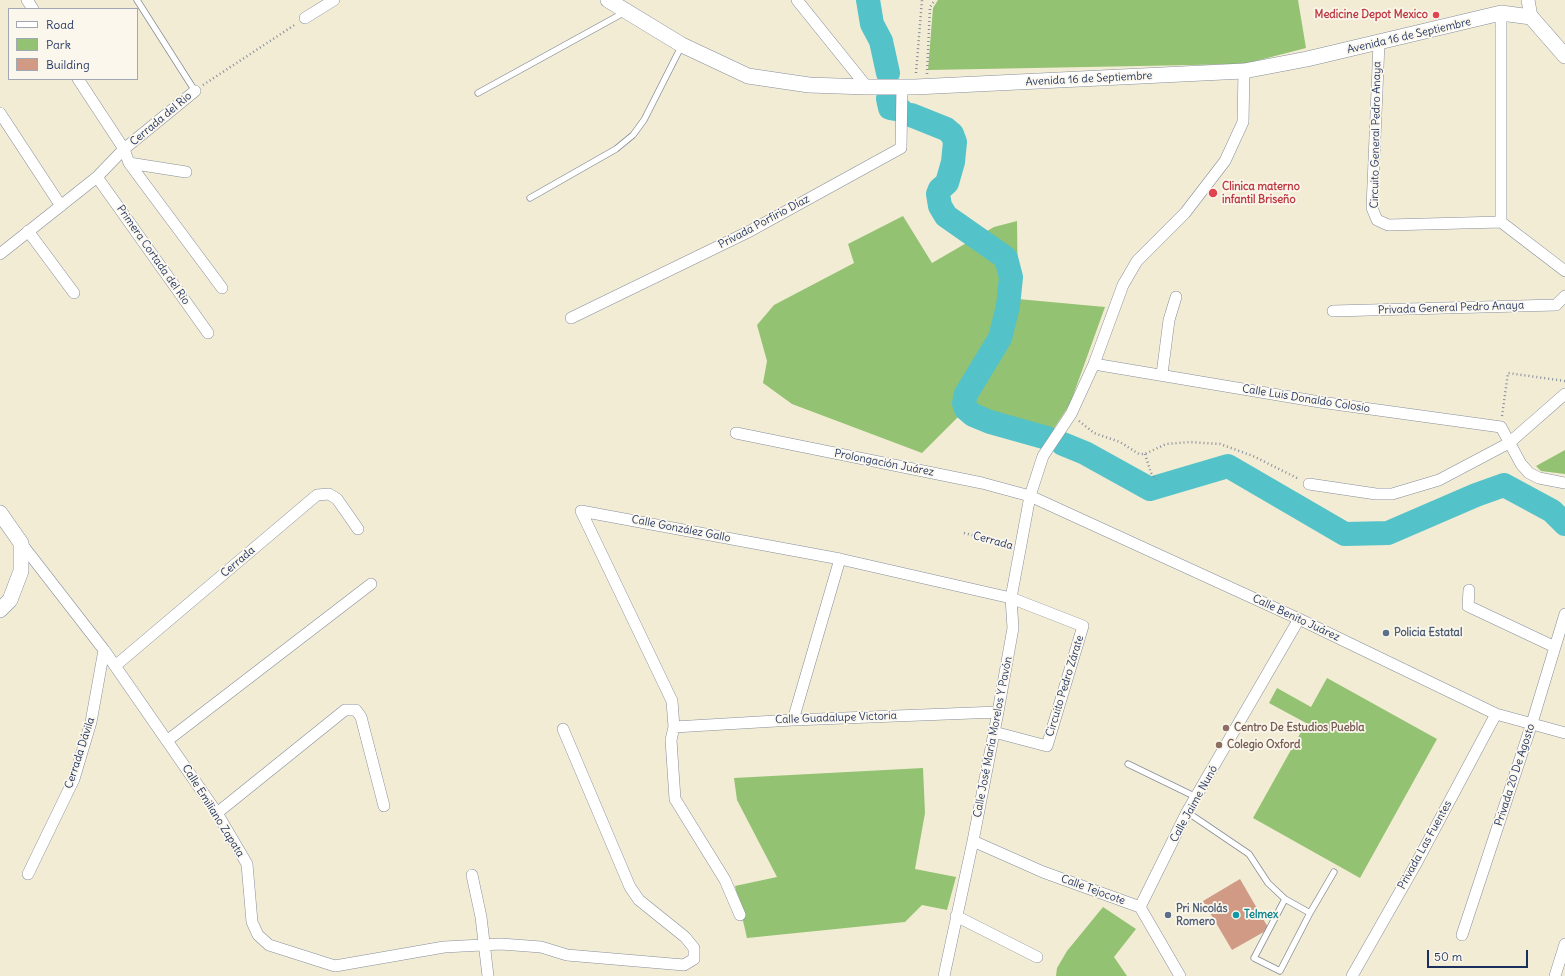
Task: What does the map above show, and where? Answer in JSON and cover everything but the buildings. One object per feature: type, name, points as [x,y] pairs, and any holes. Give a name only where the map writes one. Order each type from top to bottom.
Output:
[{"type":"main road","name":"Avenida 16 de Septiembre","points":[[608,0],[682,45],[748,76],[809,85],[867,87],[914,87],[1244,71],[1379,43],[1501,13],[1531,17]]},
{"type":"main road","points":[[1531,17],[1565,56]]},
{"type":"main road","points":[[0,513],[21,543],[21,570],[10,600],[0,610]]},
{"type":"street","points":[[305,18],[334,0]]},
{"type":"street","points":[[797,0],[867,87]]},
{"type":"street","points":[[1528,0],[1531,17]]},
{"type":"street","points":[[1501,13],[1501,222],[1565,271]]},
{"type":"street","name":"Circuito General Pedro Anaya","points":[[1379,43],[1372,208],[1377,220],[1388,225],[1501,222]]},
{"type":"street","points":[[1030,496],[1043,456],[1071,414],[1094,364],[1123,285],[1137,261],[1154,242],[1185,213],[1225,161],[1243,122],[1244,71]]},
{"type":"street","points":[[79,80],[124,150],[130,163],[222,288]]},
{"type":"street","name":"Privada Porfirio Díaz","points":[[571,318],[750,231],[901,148],[914,87]]},
{"type":"street","name":"Cerrada del Rio","points":[[0,254],[97,177],[124,150],[195,91]]},
{"type":"street","points":[[0,114],[61,206]]},
{"type":"street","points":[[130,163],[186,172]]},
{"type":"street","name":"Primera Cortada del Rio","points":[[97,177],[208,333]]},
{"type":"street","points":[[28,231],[74,293]]},
{"type":"street","name":"Privada General Pedro Anaya","points":[[1334,311],[1556,305],[1565,296]]},
{"type":"street","points":[[1162,374],[1169,320],[1176,297]]},
{"type":"street","name":"Calle Luis Donaldo Colosio","points":[[1094,364],[1162,374],[1320,402],[1501,427]]},
{"type":"street","points":[[1308,484],[1376,494],[1392,494],[1439,480],[1509,443],[1565,394]]},
{"type":"street","points":[[1501,427],[1521,464],[1529,473],[1539,478],[1565,483]]},
{"type":"street","name":"Prolongación Juárez","points":[[736,433],[982,483],[1030,496]]},
{"type":"street","name":"Cerrada","points":[[115,666],[317,495],[329,494],[337,499],[358,529]]},
{"type":"street","name":"Calle José María Morelos Y Pavón","points":[[944,976],[973,841],[998,712],[1013,628],[1011,598],[1030,496]]},
{"type":"street","name":"Calle Benito Juárez","points":[[1030,496],[1299,619],[1496,714],[1565,733]]},
{"type":"street","name":"Calle González Gallo","points":[[674,727],[672,701],[581,511],[840,559],[1011,598]]},
{"type":"street","name":"Calle Emiliano Zapata","points":[[21,543],[104,650],[168,740],[217,813],[246,864],[252,922],[258,935],[269,945],[335,966],[444,947],[485,945],[541,947],[568,955],[684,965],[694,959],[694,948],[685,937],[639,900],[630,887],[563,729]]},
{"type":"street","points":[[792,720],[840,559]]},
{"type":"street","points":[[168,740],[371,584]]},
{"type":"street","points":[[1469,590],[1468,606],[1555,647]]},
{"type":"street","name":"Circuito Pedro Zárate","points":[[994,732],[1047,746],[1083,626],[1011,598]]},
{"type":"street","name":"Privada 20 De Agosto","points":[[1462,935],[1532,723],[1565,614]]},
{"type":"street","name":"Calle Jaime Nunó","points":[[1140,907],[1187,812],[1299,619]]},
{"type":"street","name":"Cerrada Dávila","points":[[28,874],[74,779],[91,722],[104,650]]},
{"type":"street","points":[[217,813],[345,710],[356,710],[361,716],[384,806]]},
{"type":"street","name":"Calle Guadalupe Victoria","points":[[674,727],[792,720],[998,712]]},
{"type":"street","name":"Privada Las Fuentes","points":[[1352,976],[1417,862],[1496,714]]},
{"type":"street","points":[[674,727],[670,740],[674,799],[725,880],[740,915]]},
{"type":"street","name":"Calle Tejocote","points":[[973,841],[1043,872],[1140,907],[1180,976]]},
{"type":"street","points":[[472,875],[485,945],[488,976]]},
{"type":"street","points":[[956,916],[1036,957]]},
{"type":"street","points":[[1555,976],[1565,944]]},
{"type":"lane","points":[[137,0],[195,91]]},
{"type":"lane","points":[[478,93],[626,11]]},
{"type":"lane","points":[[530,198],[616,149],[633,135],[644,120],[682,45]]},
{"type":"lane","points":[[1128,764],[1196,797]]},
{"type":"lane","points":[[1187,812],[1249,854],[1268,883],[1285,899],[1310,913]]},
{"type":"lane","points":[[1285,899],[1254,958],[1280,971],[1310,913],[1334,872]]},
{"type":"path","points":[[914,87],[922,0]]},
{"type":"path","points":[[914,87],[930,7],[935,0]]},
{"type":"path","name":"Cerrada del Rio","points":[[195,91],[305,18]]},
{"type":"path","points":[[1501,427],[1508,373],[1565,381]]},
{"type":"path","points":[[1071,414],[1094,433],[1120,442],[1139,454],[1145,454],[1166,444],[1190,442],[1220,444],[1253,456],[1308,484]]},
{"type":"path","points":[[1145,454],[1151,473],[1156,480]]},
{"type":"path","name":"Cerrada","points":[[964,533],[1021,548]]},
{"type":"green space","points":[[938,0],[1298,0],[1306,48],[1244,64],[928,70],[933,8]]},
{"type":"green space","points":[[903,216],[932,263],[994,227],[1017,221],[1018,299],[1105,307],[1070,404],[1043,445],[960,415],[922,453],[792,404],[763,383],[767,361],[757,325],[774,305],[854,263],[848,244]]},
{"type":"green space","points":[[1565,450],[1565,474],[1541,471],[1536,466]]},
{"type":"green space","points":[[1327,678],[1437,739],[1360,878],[1253,818],[1306,723],[1269,703],[1277,688],[1311,707]]},
{"type":"green space","points":[[923,768],[925,813],[915,869],[956,877],[947,910],[922,905],[905,922],[747,938],[735,886],[777,877],[737,800],[734,778]]},
{"type":"green space","points":[[1103,907],[1136,929],[1114,957],[1127,976],[1056,976],[1057,968],[1067,951]]},
{"type":"waterway","points":[[868,0],[872,24],[881,41],[888,73]]},
{"type":"waterway","points":[[888,99],[890,108],[901,110]]},
{"type":"waterway","points":[[911,115],[946,129],[952,134],[955,142],[953,162],[947,183],[940,189],[938,194],[940,206],[946,216],[1006,258],[1011,277],[1008,306],[1000,338],[966,394],[964,403],[966,409],[973,415],[990,422],[1047,438]]},
{"type":"waterway","points":[[1063,444],[1085,453],[1150,489],[1228,466],[1345,534],[1388,533],[1476,495],[1504,485],[1552,511],[1565,524]]},
{"type":"place","name":"Medicine Depot Mexico","points":[[1436,15]]},
{"type":"place","name":"Clinica materno infantil Briseño","points":[[1213,193]]},
{"type":"place","name":"Policia Estatal","points":[[1386,633]]},
{"type":"place","name":"Centro De Estudios Puebla","points":[[1226,728]]},
{"type":"place","name":"Colegio Oxford","points":[[1219,745]]},
{"type":"place","name":"Pri Nicolás Romero","points":[[1168,915]]},
{"type":"place","name":"Telmex","points":[[1236,915]]}]
